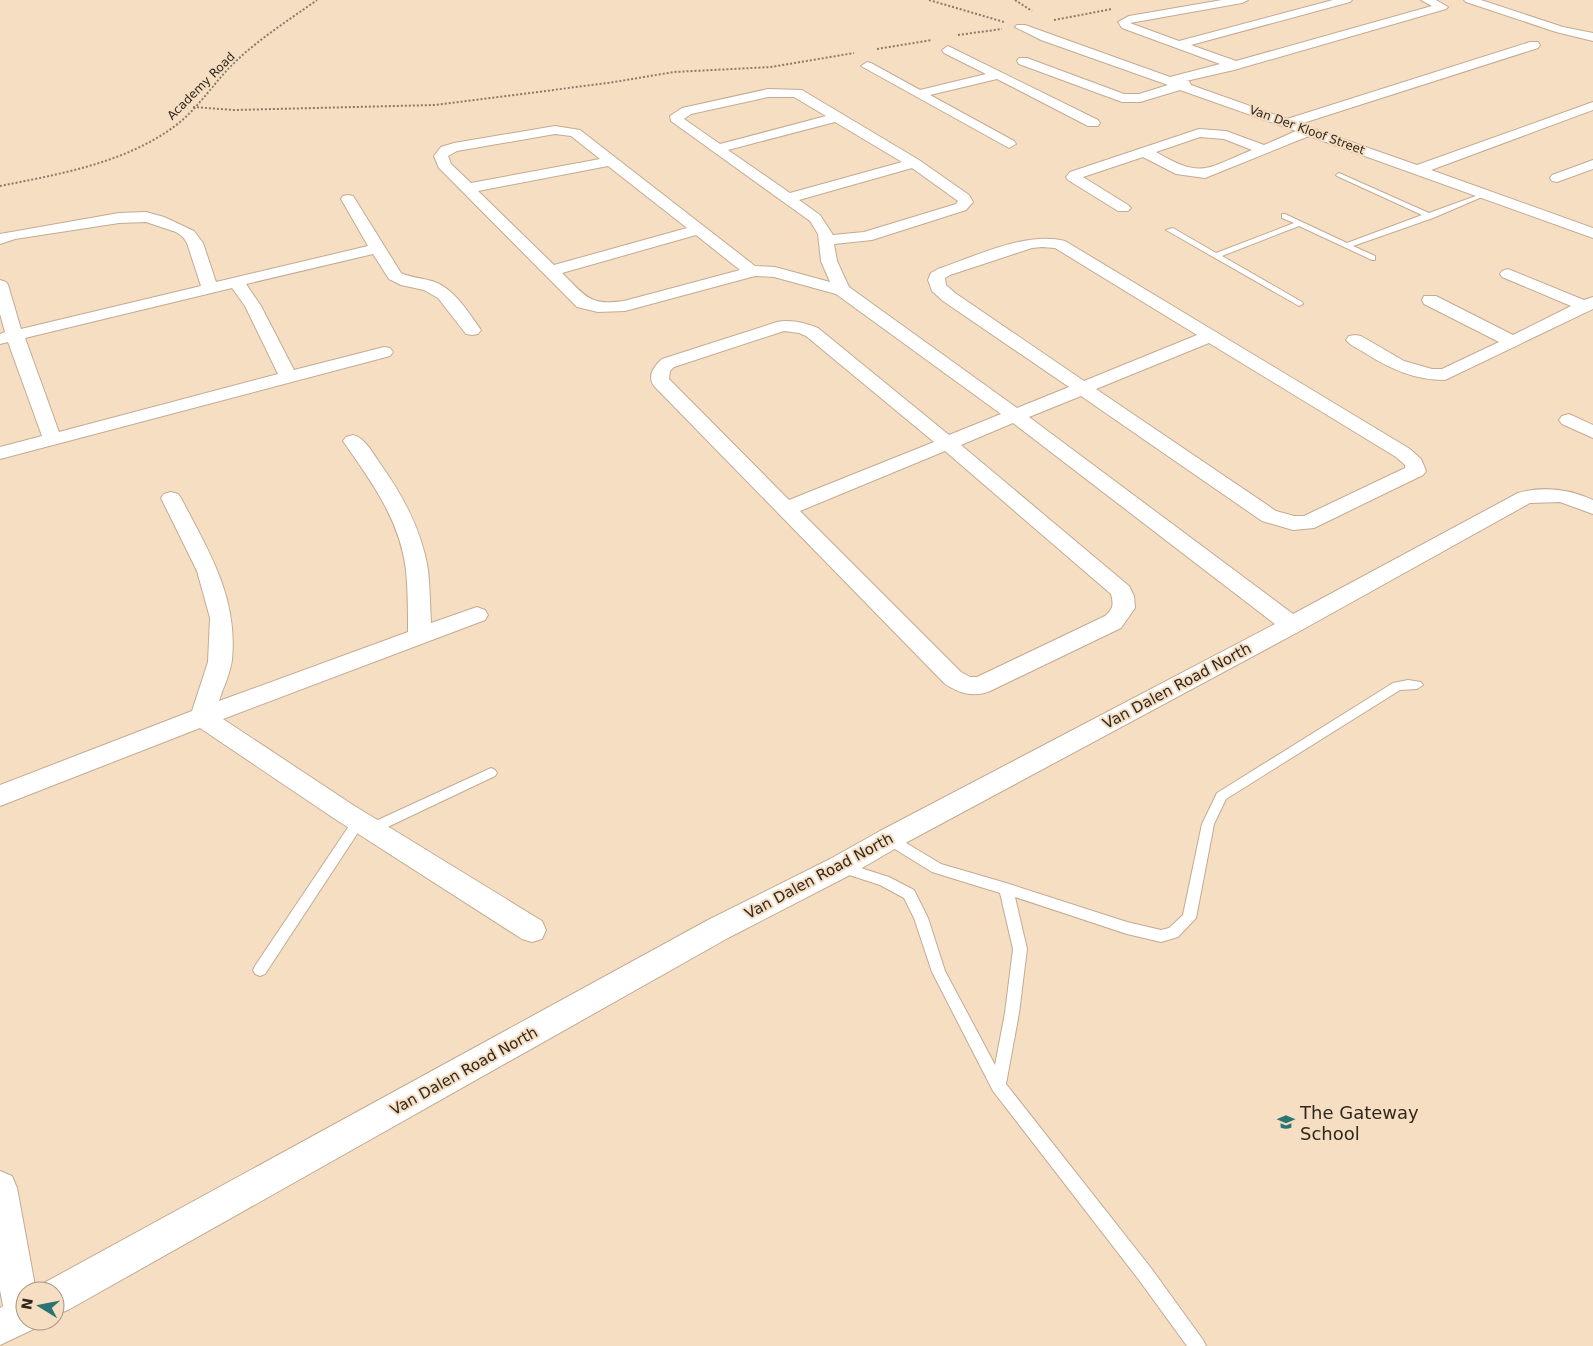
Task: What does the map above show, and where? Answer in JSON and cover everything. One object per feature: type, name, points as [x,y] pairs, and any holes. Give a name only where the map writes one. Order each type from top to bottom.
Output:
[{"type":"street","points":[[1233,66],[1126,26],[1124,22],[1129,19],[1242,0]]},
{"type":"street","points":[[1179,45],[1346,0]]},
{"type":"street","points":[[1023,60],[1122,98],[1140,98],[1176,83],[1227,71],[1233,66],[1442,7],[1427,0]]},
{"type":"street","points":[[1470,0],[1560,30],[1593,37]]},
{"type":"street","name":"Van Der Kloof Street","points":[[1021,27],[1593,233]]},
{"type":"street","points":[[1288,123],[1534,45]]},
{"type":"street","points":[[948,50],[1093,123]]},
{"type":"street","points":[[867,66],[1009,144]]},
{"type":"street","points":[[918,94],[999,75]]},
{"type":"street","points":[[1036,94],[1081,82]]},
{"type":"street","points":[[827,240],[866,237],[961,206],[966,202],[964,198],[914,163],[807,98],[789,92],[768,93],[687,111],[677,116],[678,121],[815,218],[826,233],[826,252],[835,288]]},
{"type":"street","points":[[1418,170],[1593,106]]},
{"type":"street","points":[[1570,114],[1585,120]]},
{"type":"street","points":[[717,149],[837,117]]},
{"type":"street","points":[[753,271],[698,230],[575,132],[555,130],[454,147],[446,150],[442,156],[444,165],[469,188],[495,217],[583,303],[593,307],[610,308],[625,306],[753,271],[775,272],[835,288],[1014,415],[1292,625]]},
{"type":"street","points":[[1145,152],[1182,172],[1194,175],[1205,174],[1309,131]]},
{"type":"street","points":[[1123,208],[1073,177],[1075,174],[1200,134],[1226,135],[1265,150]]},
{"type":"street","points":[[469,188],[612,162]]},
{"type":"street","points":[[787,199],[914,163]]},
{"type":"street","points":[[1557,178],[1593,164]]},
{"type":"street","points":[[348,199],[395,276],[407,282],[429,286],[444,294],[472,330]]},
{"type":"street","points":[[0,239],[13,234],[118,218],[146,217],[159,220],[189,234],[195,243],[210,289]]},
{"type":"street","points":[[550,271],[698,230]]},
{"type":"street","points":[[1050,242],[1059,244],[1403,454],[1414,462],[1416,471],[1306,523],[1282,520],[1269,516],[1081,388],[949,297],[938,287],[936,280],[938,276],[944,272],[1030,243],[1050,242]]},
{"type":"street","points":[[7,338],[377,248]]},
{"type":"street","points":[[1508,274],[1589,304]]},
{"type":"street","points":[[236,283],[253,306],[288,377]]},
{"type":"street","points":[[0,285],[7,338],[52,438]]},
{"type":"street","points":[[1430,300],[1513,342]]},
{"type":"street","points":[[1355,340],[1411,372],[1431,376],[1446,375],[1589,304]]},
{"type":"street","points":[[783,326],[803,328],[812,332],[947,443],[1122,591],[1125,601],[1124,612],[1113,622],[980,686],[966,686],[953,678],[660,382],[659,374],[668,363],[783,326]]},
{"type":"street","points":[[785,508],[1211,336]]},
{"type":"street","points":[[0,453],[384,352]]},
{"type":"street","points":[[1570,420],[1593,432]]},
{"type":"street","points":[[354,441],[374,466],[402,515],[417,569],[420,636]]},
{"type":"street","name":"Van Dalen Road North","points":[[65,1291],[718,929],[840,867],[889,839],[1292,625],[1525,497],[1564,496],[1593,508]]},
{"type":"street","points":[[171,498],[208,571],[221,618],[220,662],[202,717]]},
{"type":"street","points":[[0,796],[202,717],[477,615]]},
{"type":"street","points":[[202,717],[365,825],[532,930]]},
{"type":"street","points":[[0,1188],[15,1311]]},
{"type":"lane","points":[[1339,175],[1430,216]]},
{"type":"lane","points":[[1347,246],[1486,194]]},
{"type":"lane","points":[[1284,216],[1372,258]]},
{"type":"lane","points":[[1216,256],[1300,223]]},
{"type":"lane","points":[[1170,230],[1299,304]]},
{"type":"lane","points":[[889,839],[937,868],[988,885],[1127,928],[1161,936],[1173,933],[1189,918],[1208,824],[1221,796],[1397,686],[1416,685]]},
{"type":"lane","points":[[260,970],[365,825],[491,773]]},
{"type":"lane","points":[[840,867],[884,880],[909,894],[922,918],[939,972],[998,1086],[1145,1274],[1197,1346]]},
{"type":"lane","points":[[998,1086],[1012,1013],[1020,948],[1006,889]]},
{"type":"path","name":"Academy Road","points":[[0,186],[89,166],[126,154],[154,139],[176,124],[235,62],[317,0]]},
{"type":"path","points":[[929,0],[1021,27]]},
{"type":"path","points":[[955,36],[1021,27],[1117,8]]},
{"type":"path","points":[[877,49],[935,39]]},
{"type":"path","points":[[193,107],[234,110],[435,105],[608,83],[674,72],[771,68],[858,52]]},
{"type":"place","name":"The Gateway School","points":[[1286,1122]]}]
